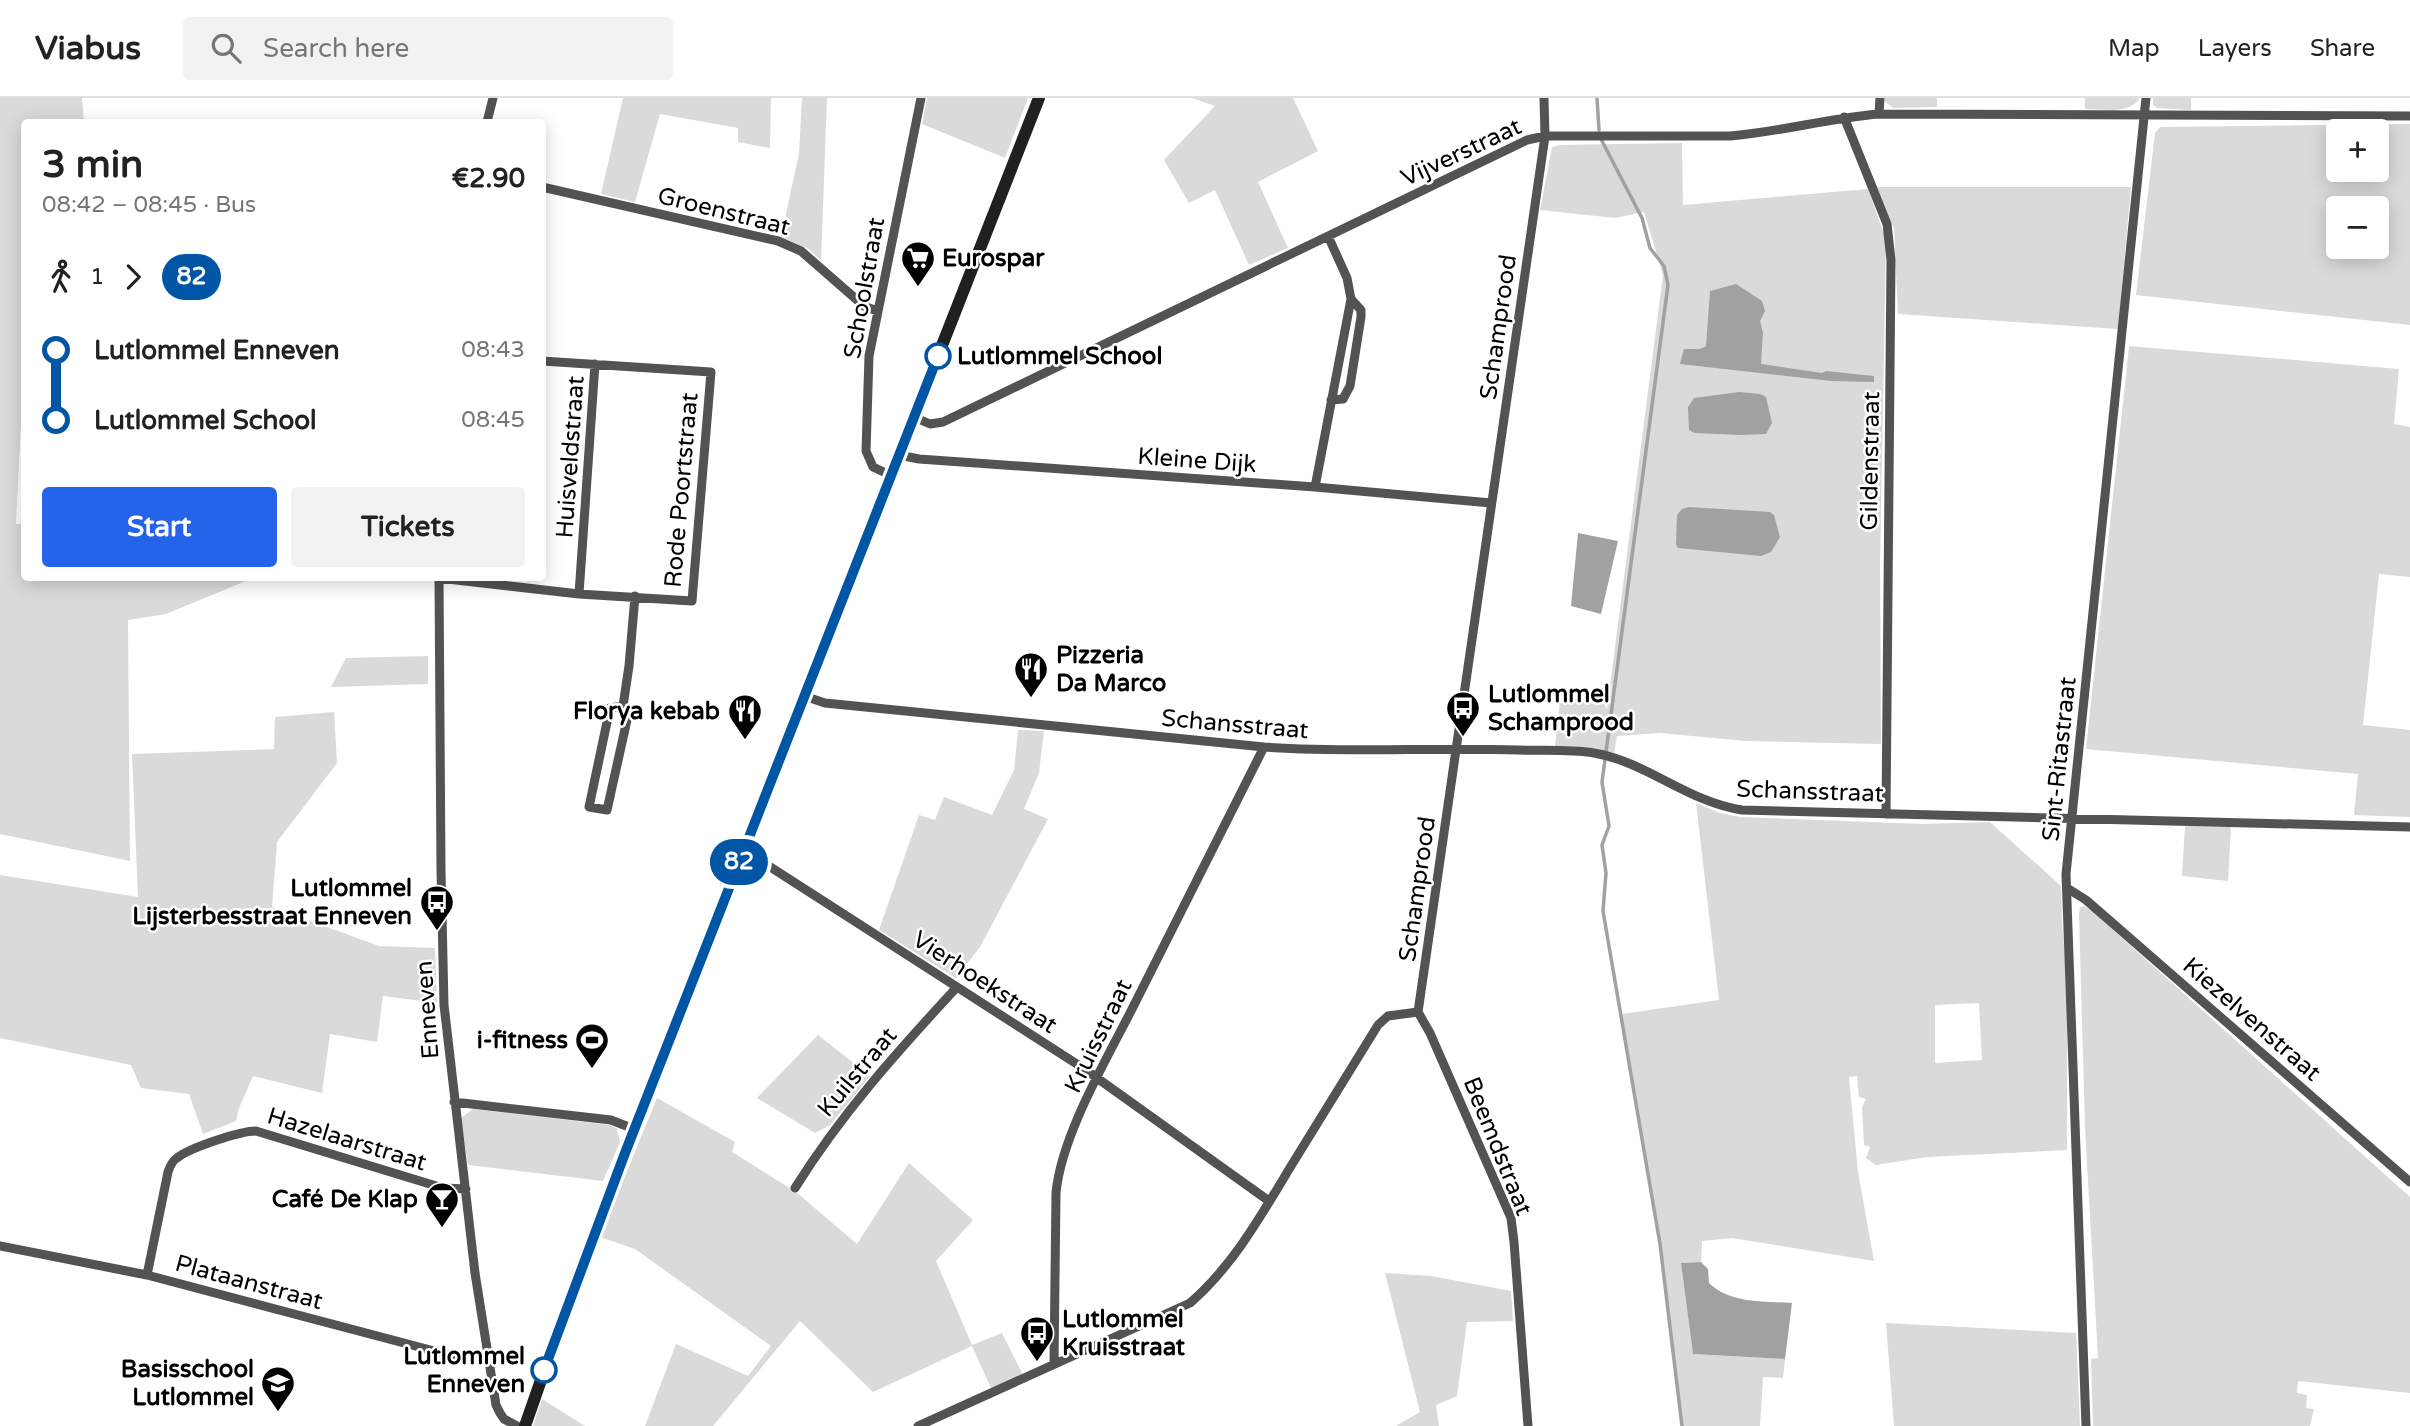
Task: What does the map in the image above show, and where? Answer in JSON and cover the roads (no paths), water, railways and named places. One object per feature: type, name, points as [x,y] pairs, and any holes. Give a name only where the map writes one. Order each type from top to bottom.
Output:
[{"type":"main road","points":[[525,1426],[578,1274],[634,1129],[1039,98]]},
{"type":"street","points":[[488,119],[493,98]]},
{"type":"street","name":"Schoolstraat","points":[[890,475],[873,467],[866,451],[869,356],[921,98]]},
{"type":"street","name":"Schamprood","points":[[1418,1012],[1545,136],[1544,98]]},
{"type":"street","points":[[1879,114],[1880,98]]},
{"type":"street","name":"Sint-Ritastraat","points":[[2087,1426],[2067,888],[2146,98]]},
{"type":"street","name":"Vijverstraat","points":[[914,417],[930,424],[943,422],[1527,140],[1545,136],[1742,135],[1844,117],[1879,114],[2410,116]]},
{"type":"street","name":"Gildenstraat","points":[[1844,117],[1887,224],[1892,260],[1886,814]]},
{"type":"street","name":"Groenstraat","points":[[546,188],[778,241],[800,251],[864,306],[877,312]]},
{"type":"street","points":[[1315,488],[1351,299],[1346,278],[1328,236]]},
{"type":"street","points":[[1331,400],[1343,399],[1350,386],[1361,317],[1361,310],[1351,299]]},
{"type":"street","name":"Rode Poortstraat","points":[[546,361],[711,372],[692,601],[635,596]]},
{"type":"street","name":"Huisveldstraat","points":[[579,594],[596,364]]},
{"type":"street","name":"Kleine Dijk","points":[[899,455],[1492,503]]},
{"type":"street","name":"Enneven","points":[[439,581],[442,975],[454,1102],[488,1357],[500,1413],[504,1419],[517,1426]]},
{"type":"street","points":[[465,581],[579,594],[635,596],[623,706]]},
{"type":"street","name":"Schansstraat","points":[[804,696],[825,703],[1317,751],[1457,748],[1608,756],[1700,799],[1726,808],[1773,812],[2410,827]]},
{"type":"street","points":[[623,706],[629,711],[607,810],[589,807],[610,708],[623,706]]},
{"type":"street","name":"Kruisstraat","points":[[1054,1364],[1058,1173],[1065,1151],[1097,1079],[1264,747]]},
{"type":"street","name":"Vierhoekstraat","points":[[744,850],[1097,1079],[1269,1201]]},
{"type":"street","name":"Kiezelvenstraat","points":[[2067,888],[2086,900],[2410,1182]]},
{"type":"street","name":"Kuilstraat","points":[[794,1188],[835,1126],[957,987]]},
{"type":"street","points":[[918,1426],[1189,1303],[1206,1289],[1224,1268],[1269,1201],[1378,1025],[1388,1016],[1418,1012]]},
{"type":"street","name":"Beemdstraat","points":[[1418,1012],[1430,1033],[1511,1219],[1528,1426]]},
{"type":"street","points":[[454,1102],[611,1120],[634,1129]]},
{"type":"street","name":"Hazelaarstraat","points":[[147,1275],[171,1164],[182,1155],[240,1132],[256,1131],[443,1188],[466,1189]]},
{"type":"street","name":"Plataanstraat","points":[[0,1246],[147,1275],[438,1352],[465,1357],[488,1357]]},
{"type":"waterway","points":[[1597,98],[1599,130]]},
{"type":"waterway","points":[[1602,141],[1642,218],[1650,248],[1664,266],[1668,285],[1602,782],[1609,826],[1602,845],[1606,873],[1603,911],[1660,1244],[1682,1426]]},
{"type":"place","name":"Eurospar","points":[[918,288]]},
{"type":"place","name":"Lutlommel School","points":[[938,356]]},
{"type":"place","name":"Pizzeria Da Marco","points":[[1031,699]]},
{"type":"place","name":"Lutlommel Schamprood","points":[[1463,738]]},
{"type":"place","name":"Florya kebab","points":[[745,741]]},
{"type":"place","name":"Lutlommel Lijsterbesstraat Enneven","points":[[437,932]]},
{"type":"place","name":"i-fitness","points":[[592,1070]]},
{"type":"place","name":"Café De Klap","points":[[442,1229]]},
{"type":"place","name":"Lutlommel Kruisstraat","points":[[1037,1363]]},
{"type":"place","name":"Lutlommel Enneven","points":[[544,1370]]},
{"type":"place","name":"Basisschool Lutlommel","points":[[278,1413]]}]
